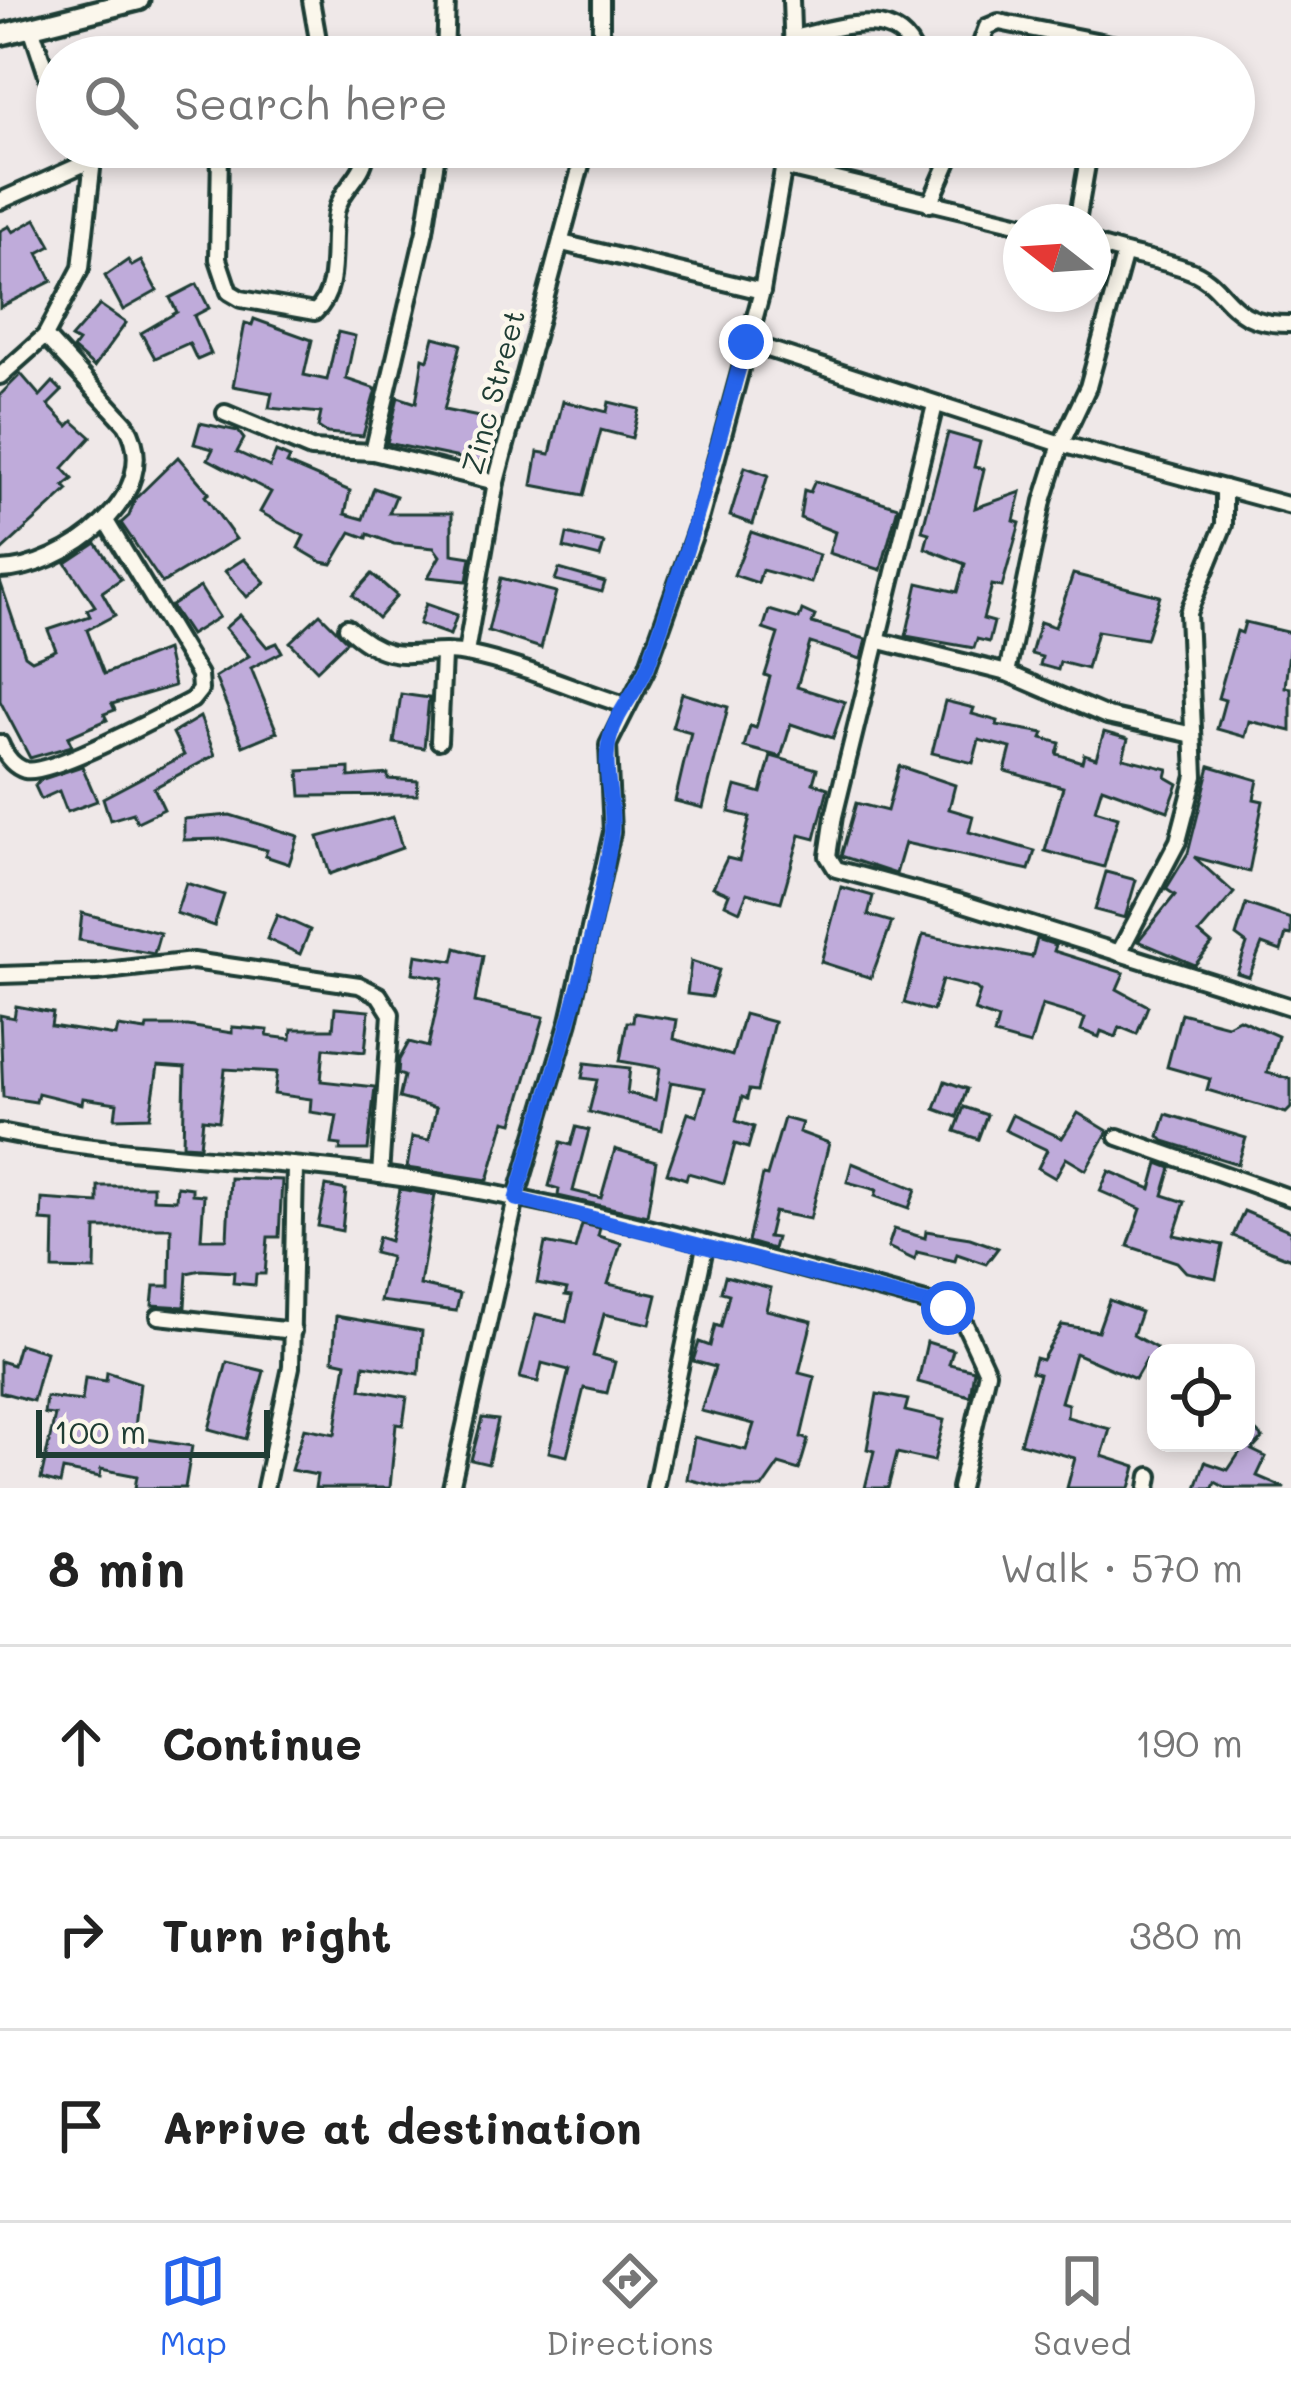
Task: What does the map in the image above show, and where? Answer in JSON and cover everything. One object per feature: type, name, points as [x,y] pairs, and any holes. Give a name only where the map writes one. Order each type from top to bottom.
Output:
[{"type":"street","points":[[0,35],[139,0]]},
{"type":"street","points":[[311,0],[317,36]]},
{"type":"street","points":[[446,36],[447,0]]},
{"type":"street","points":[[601,0],[602,36]]},
{"type":"street","points":[[791,0],[794,36]]},
{"type":"street","points":[[984,36],[987,27],[999,22],[1055,36]]},
{"type":"street","points":[[805,36],[875,23],[904,36]]},
{"type":"street","points":[[31,27],[36,42]]},
{"type":"street","points":[[0,201],[60,168]]},
{"type":"street","points":[[0,376],[45,336],[81,268],[85,168]]},
{"type":"street","points":[[220,168],[218,259],[230,292],[242,299],[315,312],[328,297],[339,202],[363,168]]},
{"type":"street","points":[[373,452],[421,249],[434,168]]},
{"type":"street","name":"Zinc Street","points":[[466,653],[496,482],[581,168]]},
{"type":"street","points":[[451,1488],[516,1199],[569,1021],[612,832],[606,761],[614,724],[647,668],[672,585],[701,516],[761,291],[787,168],[1003,220]]},
{"type":"street","points":[[930,204],[946,168]]},
{"type":"street","points":[[1080,204],[1086,168]]},
{"type":"street","points":[[562,243],[761,291]]},
{"type":"street","points":[[1111,251],[1190,269],[1245,317],[1261,325],[1291,324]]},
{"type":"street","points":[[1007,674],[1031,547],[1060,444],[1088,387],[1124,256]]},
{"type":"street","points":[[0,570],[39,566],[106,521],[137,473],[136,440],[95,387],[45,336]]},
{"type":"street","points":[[746,342],[1060,444],[1291,506]]},
{"type":"street","points":[[935,405],[828,856],[836,869],[1291,1007]]},
{"type":"street","points":[[224,413],[311,449],[373,452],[496,482]]},
{"type":"street","points":[[1119,953],[1178,842],[1196,765],[1189,734],[1188,613],[1224,525],[1224,488]]},
{"type":"street","points":[[0,743],[14,764],[34,771],[100,746],[192,700],[200,691],[200,675],[106,521]]},
{"type":"street","points":[[347,627],[363,642],[394,655],[466,653],[625,705]]},
{"type":"street","points":[[880,641],[1007,674],[1107,716],[1189,734]]},
{"type":"street","points":[[439,741],[443,656]]},
{"type":"street","points":[[0,975],[97,972],[194,961],[359,985],[379,995],[391,1014],[380,1174]]},
{"type":"street","points":[[0,1132],[75,1148],[380,1174],[516,1199],[956,1312],[987,1372],[960,1488]]},
{"type":"street","points":[[1118,1137],[1291,1198]]},
{"type":"street","points":[[266,1488],[293,1331],[295,1167]]},
{"type":"street","points":[[655,1488],[705,1247]]},
{"type":"street","points":[[159,1316],[293,1331]]},
{"type":"building","points":[[36,219],[51,246],[38,253],[52,281],[0,307],[0,231],[9,226],[13,232]]},
{"type":"building","points":[[128,260],[132,266],[141,261],[157,291],[123,310],[105,276]]},
{"type":"building","points":[[197,284],[209,308],[194,316],[211,354],[197,360],[189,343],[155,358],[141,333],[177,312],[170,298]]},
{"type":"building","points":[[100,305],[126,323],[94,367],[73,349],[78,342],[71,338]]},
{"type":"building","points":[[254,319],[312,340],[304,375],[327,380],[338,332],[355,336],[346,379],[376,389],[363,436],[327,433],[318,427],[321,413],[269,408],[272,393],[233,386],[245,323],[252,325]]},
{"type":"building","points":[[434,337],[461,344],[444,410],[499,421],[489,464],[387,443],[398,397],[416,403],[423,358],[428,360]]},
{"type":"building","points":[[21,374],[40,396],[53,382],[62,391],[48,405],[68,426],[73,421],[91,437],[63,468],[73,479],[64,486],[68,490],[0,552],[0,395]]},
{"type":"building","points":[[563,401],[607,412],[609,402],[639,409],[632,438],[601,430],[584,495],[532,485],[538,452],[550,454]]},
{"type":"building","points":[[200,423],[238,431],[244,439],[237,452],[270,467],[276,452],[290,458],[287,464],[350,491],[345,514],[363,519],[374,488],[396,496],[389,513],[452,513],[452,554],[471,557],[467,581],[428,577],[440,556],[434,548],[394,544],[368,534],[367,538],[351,532],[332,564],[298,548],[304,536],[260,512],[271,492],[208,459],[213,449],[194,444]]},
{"type":"building","points":[[948,433],[980,442],[974,467],[984,469],[975,508],[1021,492],[1014,521],[1020,523],[1002,587],[992,585],[983,619],[994,622],[989,642],[977,639],[974,648],[906,636],[918,583],[957,592],[965,564],[925,548],[929,533],[922,531]]},
{"type":"building","points":[[178,457],[209,493],[205,496],[236,539],[162,583],[121,523],[135,499]]},
{"type":"building","points":[[745,467],[768,475],[753,524],[730,516]]},
{"type":"building","points":[[815,481],[898,507],[881,570],[829,553],[835,532],[800,518],[804,490],[810,492]]},
{"type":"building","points":[[751,532],[819,555],[811,583],[762,570],[758,583],[734,575]]},
{"type":"building","points":[[567,534],[604,543],[600,557],[564,548]]},
{"type":"building","points":[[96,543],[121,579],[102,592],[115,615],[87,630],[104,674],[166,650],[174,686],[112,704],[115,710],[104,714],[107,720],[68,737],[72,746],[30,758],[0,701],[0,581],[25,655],[32,660],[56,650],[48,630],[90,616],[87,610],[95,606],[66,563]]},
{"type":"building","points":[[244,559],[265,582],[247,597],[225,571]]},
{"type":"building","points":[[559,569],[605,582],[602,592],[555,580]]},
{"type":"building","points":[[372,574],[397,596],[378,618],[353,595]]},
{"type":"building","points":[[1073,574],[1160,596],[1146,639],[1097,631],[1087,669],[1060,662],[1058,670],[1040,665],[1042,657],[1031,654],[1040,622],[1055,627]]},
{"type":"building","points":[[501,578],[556,592],[541,648],[488,631]]},
{"type":"building","points":[[200,587],[219,617],[190,635],[171,606]]},
{"type":"building","points":[[426,604],[457,615],[450,635],[419,624]]},
{"type":"building","points":[[769,610],[799,619],[802,610],[815,616],[812,623],[866,639],[861,659],[810,643],[797,687],[845,702],[833,738],[791,724],[781,757],[744,747],[750,726],[756,728],[778,634],[763,629]]},
{"type":"building","points":[[320,614],[347,641],[317,670],[290,642]]},
{"type":"building","points":[[240,615],[267,647],[277,643],[282,652],[251,668],[277,732],[243,746],[215,677],[249,656],[225,628]]},
{"type":"building","points":[[1245,622],[1291,633],[1285,687],[1291,688],[1291,731],[1249,721],[1245,737],[1217,729],[1225,700],[1218,698],[1237,631],[1242,633]]},
{"type":"building","points":[[682,693],[728,707],[703,808],[675,801],[691,732],[672,727]]},
{"type":"building","points":[[401,694],[429,698],[424,748],[394,743]]},
{"type":"building","points":[[945,701],[974,708],[972,714],[998,721],[997,725],[1044,733],[1042,738],[1060,743],[1057,754],[1082,762],[1084,754],[1096,758],[1104,732],[1128,739],[1123,758],[1168,769],[1166,777],[1178,784],[1168,811],[1102,787],[1095,810],[1118,817],[1104,867],[1045,851],[1063,787],[1005,771],[1011,748],[979,740],[973,763],[932,753]]},
{"type":"building","points":[[200,717],[215,755],[154,788],[164,809],[137,822],[133,813],[110,820],[103,798],[184,755],[173,733]]},
{"type":"building","points":[[771,756],[817,769],[813,783],[828,788],[815,839],[800,835],[781,902],[747,893],[740,911],[725,904],[729,894],[713,887],[727,858],[739,861],[750,817],[729,812],[736,786],[761,793]]},
{"type":"building","points":[[82,766],[97,801],[67,812],[59,791],[41,799],[35,786],[40,780]]},
{"type":"building","points":[[899,766],[955,785],[949,809],[973,816],[969,832],[1035,851],[1029,870],[905,843],[896,874],[841,856],[856,803],[887,811]]},
{"type":"building","points":[[1210,766],[1258,780],[1254,799],[1263,801],[1249,872],[1194,857],[1234,893],[1199,933],[1212,944],[1195,965],[1138,941],[1175,895],[1166,889],[1188,853]]},
{"type":"building","points":[[349,768],[349,777],[388,774],[388,779],[418,781],[417,795],[301,796],[299,771]]},
{"type":"building","points":[[230,815],[298,836],[289,864],[265,856],[267,850],[224,839],[184,840],[184,819]]},
{"type":"building","points":[[393,817],[402,848],[330,874],[318,837]]},
{"type":"building","points":[[1106,872],[1136,880],[1125,918],[1095,910]]},
{"type":"building","points":[[186,883],[224,895],[214,926],[176,913]]},
{"type":"building","points":[[841,887],[873,896],[868,915],[892,922],[871,978],[821,962]]},
{"type":"building","points":[[1246,904],[1291,919],[1291,935],[1286,934],[1281,951],[1262,944],[1249,977],[1237,973],[1247,944],[1236,936]]},
{"type":"building","points":[[82,913],[160,933],[154,954],[79,940]]},
{"type":"building","points":[[277,915],[310,930],[300,954],[267,939]]},
{"type":"building","points":[[923,935],[1032,957],[1037,939],[1056,945],[1054,951],[1124,973],[1117,989],[1148,1006],[1137,1034],[1120,1027],[1116,1037],[1101,1031],[1099,1037],[1081,1030],[1085,1018],[1042,1005],[1030,1045],[994,1035],[998,1019],[974,1011],[980,992],[976,988],[942,980],[933,1011],[904,1003]]},
{"type":"building","points":[[456,948],[483,956],[475,1002],[544,1017],[513,1123],[505,1121],[488,1180],[407,1168],[412,1137],[429,1140],[436,1108],[399,1098],[404,1076],[398,1074],[399,1060],[409,1042],[428,1047],[443,978],[413,973],[416,955],[453,961]]},
{"type":"building","points":[[691,961],[719,970],[711,997],[687,994]]},
{"type":"building","points":[[16,1006],[53,1013],[51,1026],[116,1036],[118,1027],[146,1031],[147,1026],[188,1026],[232,1033],[232,1027],[268,1030],[267,1036],[291,1039],[292,1029],[333,1029],[335,1008],[369,1011],[365,1052],[324,1048],[321,1081],[375,1087],[368,1150],[340,1150],[341,1145],[332,1144],[337,1116],[310,1112],[311,1099],[274,1094],[277,1072],[225,1069],[219,1121],[203,1119],[200,1146],[183,1145],[185,1068],[158,1066],[150,1117],[115,1118],[117,1103],[83,1098],[82,1104],[38,1093],[36,1102],[3,1097],[0,1015],[14,1018]]},
{"type":"building","points":[[634,1013],[677,1020],[674,1039],[732,1056],[744,1014],[774,1022],[757,1091],[749,1090],[747,1099],[742,1097],[736,1121],[754,1127],[748,1148],[735,1144],[724,1183],[688,1173],[686,1179],[667,1173],[688,1113],[697,1116],[705,1088],[671,1082],[662,1130],[589,1112],[597,1080],[582,1078],[585,1063],[630,1068],[627,1093],[655,1100],[660,1068],[620,1061],[627,1022],[633,1022]]},
{"type":"building","points":[[1181,1013],[1227,1025],[1239,1019],[1278,1036],[1267,1073],[1291,1079],[1291,1108],[1286,1113],[1207,1090],[1210,1079],[1167,1067]]},
{"type":"building","points":[[945,1081],[967,1089],[957,1117],[935,1109]]},
{"type":"building","points":[[964,1107],[987,1115],[978,1139],[955,1131]]},
{"type":"building","points":[[1078,1113],[1108,1131],[1086,1170],[1066,1158],[1055,1178],[1038,1168],[1047,1150],[1005,1130],[1012,1115],[1062,1138]]},
{"type":"building","points":[[1166,1114],[1246,1138],[1238,1164],[1164,1141],[1159,1136]]},
{"type":"building","points":[[784,1118],[802,1123],[799,1132],[829,1143],[810,1219],[774,1212],[768,1237],[776,1238],[773,1249],[748,1242],[763,1175],[767,1176]]},
{"type":"building","points":[[576,1127],[589,1130],[573,1191],[601,1198],[615,1149],[656,1161],[647,1216],[558,1196],[559,1189],[549,1186],[561,1142],[571,1145]]},
{"type":"building","points":[[852,1163],[916,1189],[909,1208],[875,1196],[877,1190],[847,1182]]},
{"type":"building","points":[[1158,1163],[1171,1168],[1163,1195],[1185,1202],[1174,1235],[1223,1245],[1216,1278],[1186,1272],[1177,1262],[1128,1246],[1141,1209],[1100,1191],[1109,1171],[1151,1189]]},
{"type":"building","points":[[230,1178],[282,1180],[279,1237],[268,1237],[265,1274],[256,1274],[255,1285],[233,1283],[234,1272],[201,1270],[187,1273],[185,1307],[152,1305],[154,1286],[170,1286],[171,1228],[96,1228],[95,1270],[53,1269],[54,1222],[41,1221],[42,1199],[98,1203],[98,1186],[153,1186],[153,1199],[176,1200],[177,1186],[192,1188],[192,1194],[204,1195],[201,1239],[227,1239]]},
{"type":"building","points":[[326,1186],[346,1190],[342,1231],[318,1226]]},
{"type":"building","points":[[400,1189],[435,1195],[420,1285],[460,1294],[456,1311],[380,1301],[390,1257],[374,1253],[378,1237],[390,1241]]},
{"type":"building","points":[[1244,1211],[1291,1231],[1291,1259],[1233,1236]]},
{"type":"building","points":[[582,1224],[600,1228],[598,1236],[621,1243],[608,1284],[657,1295],[650,1324],[604,1314],[593,1356],[615,1362],[607,1393],[584,1388],[567,1456],[549,1452],[569,1370],[542,1363],[538,1382],[520,1378],[536,1314],[566,1321],[572,1296],[565,1295],[567,1289],[537,1283],[545,1243],[575,1249]]},
{"type":"building","points":[[894,1229],[925,1238],[926,1231],[970,1238],[998,1248],[986,1264],[957,1254],[955,1261],[917,1252],[915,1260],[888,1247]]},
{"type":"building","points":[[725,1276],[771,1288],[766,1310],[812,1321],[799,1373],[815,1377],[801,1437],[808,1440],[799,1470],[779,1464],[762,1488],[724,1488],[687,1479],[694,1437],[746,1450],[754,1424],[701,1411],[715,1367],[693,1361],[699,1342],[710,1346],[715,1325],[721,1327],[729,1294],[721,1292]]},
{"type":"building","points":[[1109,1300],[1141,1312],[1133,1335],[1149,1344],[1147,1361],[1135,1379],[1075,1353],[1061,1402],[1068,1404],[1067,1417],[1110,1429],[1102,1456],[1136,1467],[1130,1488],[1067,1488],[1075,1458],[1020,1443],[1039,1374],[1031,1372],[1035,1358],[1042,1360],[1062,1325],[1098,1331]]},
{"type":"building","points":[[336,1316],[422,1331],[419,1374],[364,1365],[361,1389],[407,1397],[403,1425],[396,1424],[390,1488],[315,1488],[317,1475],[291,1470],[304,1428],[335,1434],[346,1363],[333,1360]]},
{"type":"building","points":[[927,1342],[953,1350],[949,1364],[974,1370],[970,1396],[918,1382]]},
{"type":"building","points":[[19,1344],[46,1352],[33,1401],[0,1392],[0,1361],[13,1365]]},
{"type":"building","points":[[227,1362],[264,1371],[246,1439],[209,1429]]},
{"type":"building","points":[[107,1372],[140,1383],[134,1437],[192,1446],[185,1488],[135,1488],[137,1476],[101,1469],[100,1477],[63,1470],[60,1484],[41,1479],[55,1415],[44,1414],[46,1397],[82,1401],[85,1378],[106,1381]]},
{"type":"building","points":[[877,1394],[908,1400],[905,1411],[944,1420],[934,1461],[897,1453],[888,1488],[865,1488],[874,1451],[867,1449]]},
{"type":"building","points":[[482,1418],[498,1420],[488,1464],[471,1460]]},
{"type":"building","points":[[1240,1452],[1255,1452],[1266,1457],[1257,1476],[1285,1488],[1226,1488],[1215,1482],[1213,1488],[1196,1488],[1205,1462],[1228,1470]]},
{"type":"route","points":[[746,342],[701,516],[672,585],[647,668],[614,724],[608,745],[612,832],[569,1021],[516,1199],[948,1308]]}]
